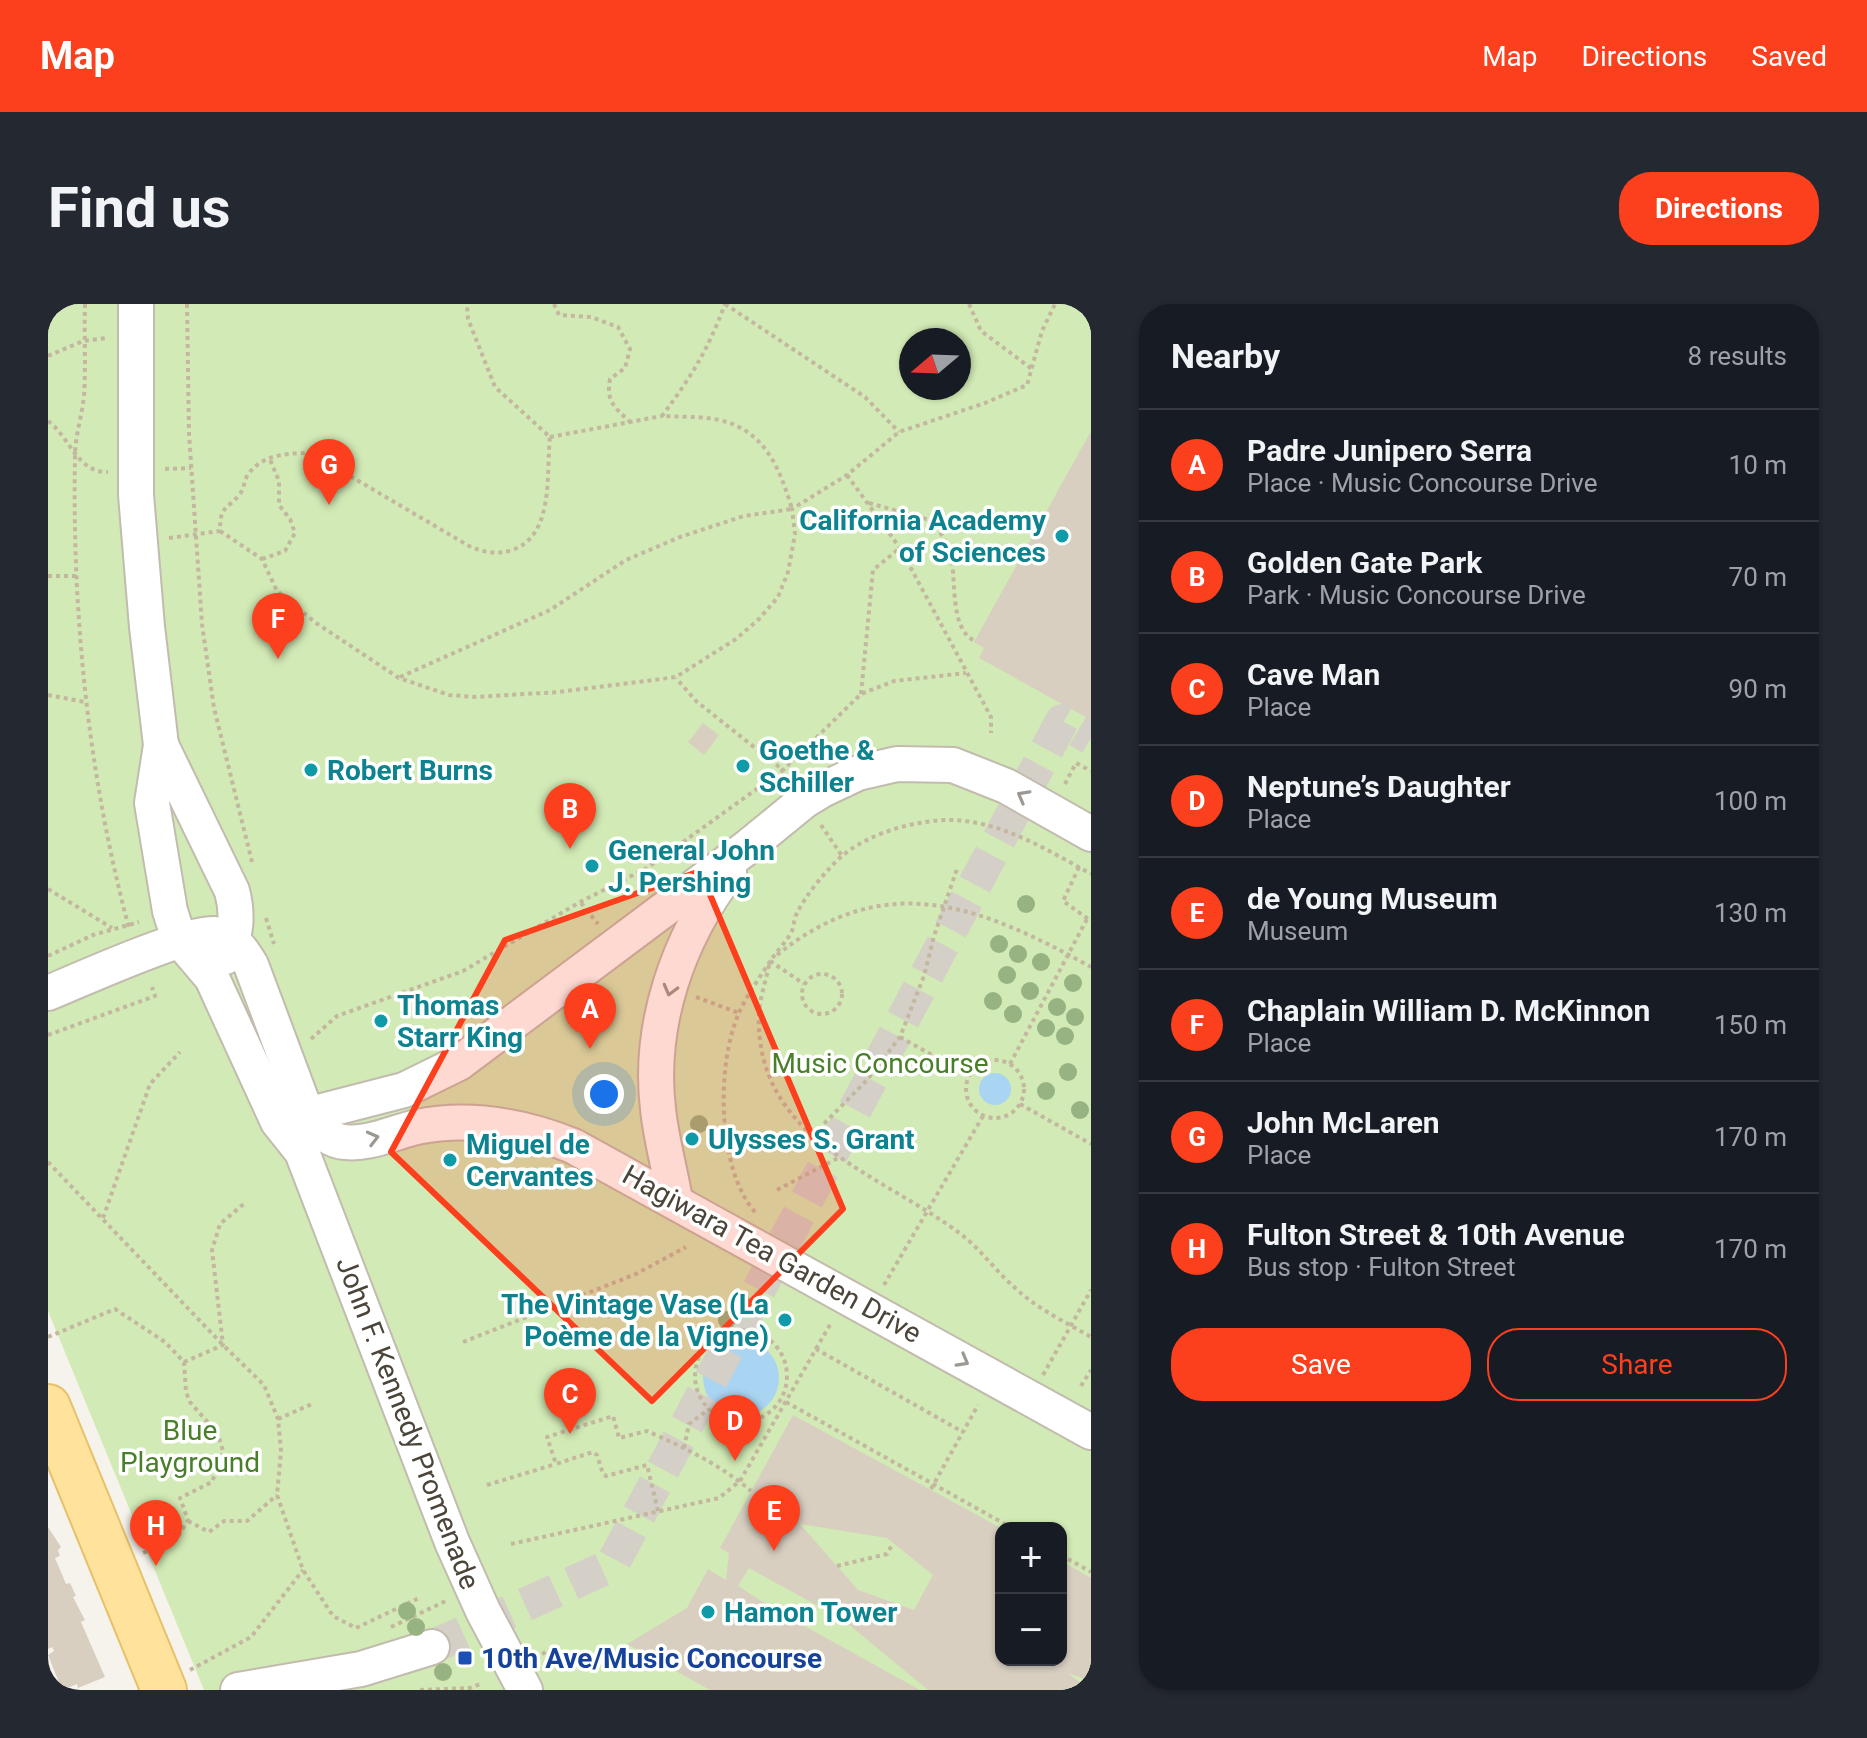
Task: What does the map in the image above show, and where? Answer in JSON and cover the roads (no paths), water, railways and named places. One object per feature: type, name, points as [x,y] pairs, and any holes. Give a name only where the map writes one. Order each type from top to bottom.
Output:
[{"type":"main road","points":[[48,1407],[175,1685]]},
{"type":"street","name":"John F. Kennedy Promenade","points":[[136,304],[135,451],[139,540],[161,745],[152,803],[170,911],[179,939],[212,978],[278,1122],[302,1152],[452,1542],[483,1611],[525,1690]]},
{"type":"street","name":"John F. Kennedy Promenade","points":[[161,745],[230,883],[235,900],[234,942],[251,965],[307,1115],[302,1152]]},
{"type":"street","points":[[307,1115],[404,1090],[443,1073],[749,846],[804,801],[840,780],[877,767],[915,763],[953,765],[1006,786],[1091,834]]},
{"type":"street","points":[[675,1200],[657,1107],[657,1056],[664,1011],[677,965],[698,917],[749,846]]},
{"type":"street","points":[[48,993],[179,939],[213,933],[234,942],[212,978]]},
{"type":"street","name":"Hagiwara Tea Garden Drive","points":[[307,1115],[315,1127],[341,1142],[369,1140],[440,1123],[488,1123],[532,1131],[573,1146],[1091,1432]]},
{"type":"street","points":[[238,1690],[361,1669],[432,1647]]},
{"type":"water","points":[[995,1073],[1006,1078],[1011,1089],[1006,1100],[995,1105],[984,1100],[979,1089],[984,1078]]},
{"type":"water","points":[[741,1340],[755,1343],[768,1351],[776,1364],[779,1378],[776,1392],[768,1405],[755,1413],[741,1416],[727,1413],[714,1405],[706,1392],[703,1378],[706,1364],[714,1351],[727,1343]]},
{"type":"tunnel","points":[[432,1647],[612,1565],[1062,721],[1091,738]]},
{"type":"place","name":"John McLaren","points":[[329,505]]},
{"type":"place","name":"California Academy of Sciences","points":[[1062,536]]},
{"type":"place","name":"Chaplain William D. McKinnon","points":[[278,659]]},
{"type":"place","name":"Goethe & Schiller","points":[[743,766]]},
{"type":"place","name":"Robert Burns","points":[[311,770]]},
{"type":"place","name":"Golden Gate Park","points":[[570,849]]},
{"type":"place","name":"General John J. Pershing","points":[[592,866]]},
{"type":"place","name":"Thomas Starr King","points":[[381,1021]]},
{"type":"place","name":"Padre Junipero Serra","points":[[590,1049]]},
{"type":"place","name":"Ulysses S. Grant","points":[[692,1139]]},
{"type":"place","name":"Miguel de Cervantes","points":[[450,1160]]},
{"type":"place","name":"The Vintage Vase (La Poème de la Vigne)","points":[[785,1320]]},
{"type":"place","name":"Cave Man","points":[[570,1434]]},
{"type":"place","name":"Neptune’s Daughter","points":[[735,1461]]},
{"type":"place","name":"de Young Museum","points":[[774,1551]]},
{"type":"place","name":"Fulton Street & 10th Avenue","points":[[156,1566]]},
{"type":"place","name":"Hamon Tower","points":[[708,1612]]},
{"type":"place","name":"10th Ave/Music Concourse","points":[[465,1658]]},
{"type":"park label","name":"Music Concourse","points":[[880,1063]]},
{"type":"park label","name":"Blue Playground","points":[[190,1446]]}]
